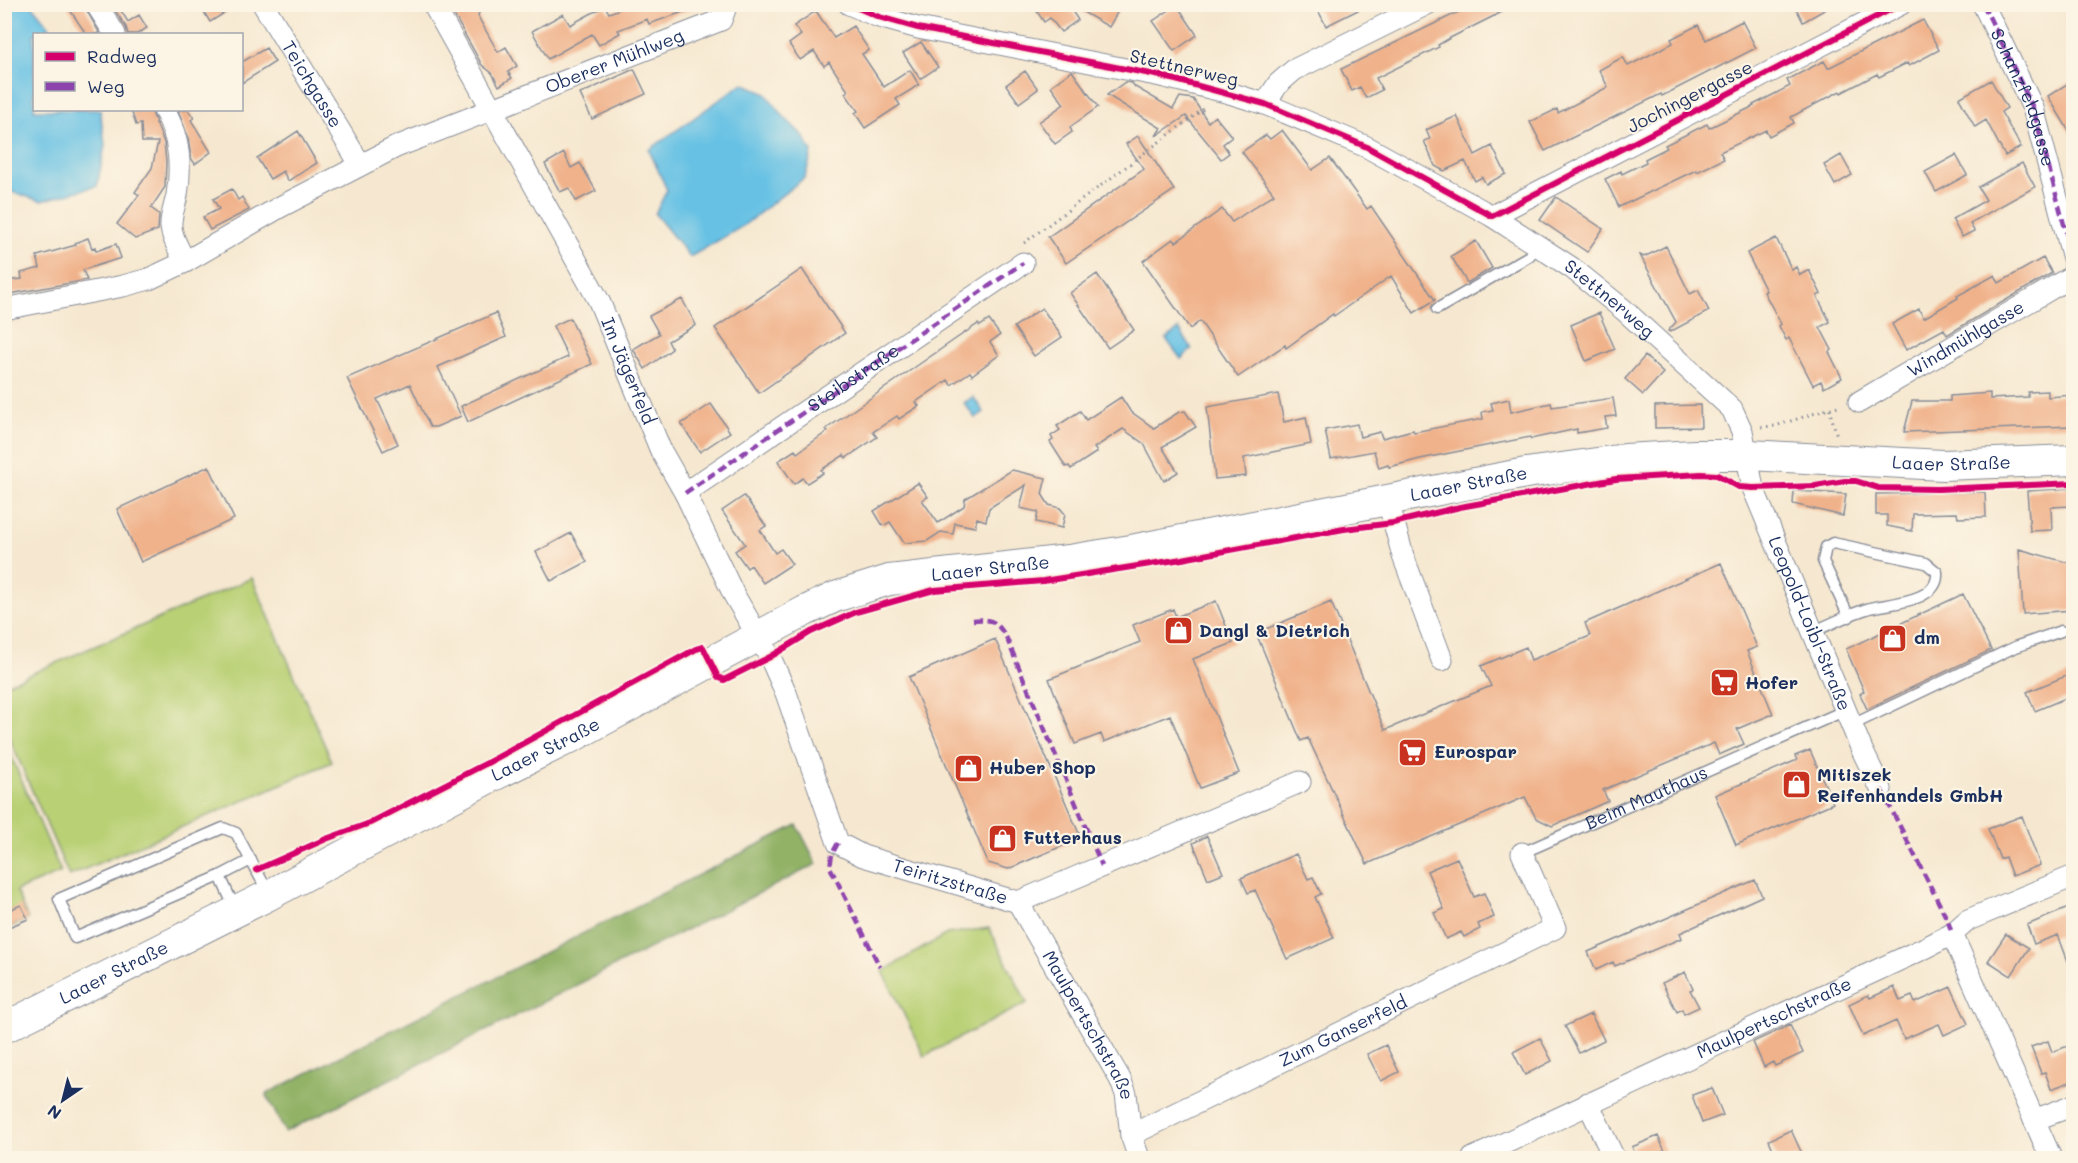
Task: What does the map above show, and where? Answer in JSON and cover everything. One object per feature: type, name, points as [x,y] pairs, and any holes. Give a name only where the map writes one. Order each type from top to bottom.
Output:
[{"type":"street","points":[[96,4],[114,33]]},
{"type":"street","name":"Teichgasse","points":[[263,4],[360,164]]},
{"type":"street","points":[[432,4],[492,109]]},
{"type":"street","name":"Oberer Mühlweg","points":[[4,309],[149,279],[185,262],[360,164],[416,138],[721,20],[727,4]]},
{"type":"street","name":"Stettnerweg","points":[[849,4],[879,17],[918,28],[1161,76],[1226,92],[1265,104],[1367,147],[1492,216],[1572,268],[1624,309],[1732,410],[1745,443]]},
{"type":"street","points":[[1265,104],[1278,84],[1294,70],[1427,4]]},
{"type":"street","name":"Jochingergasse","points":[[1492,216],[1901,4]]},
{"type":"street","name":"Schanzfeldgasse","points":[[1983,4],[2033,108],[2073,262]]},
{"type":"street","name":"Im Jägerfeld","points":[[492,109],[598,301],[661,451],[685,493],[734,595],[758,636]]},
{"type":"street","points":[[164,111],[176,137],[179,162],[178,186],[171,225],[185,262]]},
{"type":"street","name":"Steibstraße","points":[[685,493],[1023,263]]},
{"type":"street","name":"Windmühlgasse","points":[[1859,402],[2073,275]]},
{"type":"street","name":"Laaer Straße","points":[[4,1028],[237,912],[487,779],[576,735],[758,636],[835,597],[888,580],[1069,560],[1572,466],[1745,443],[1840,459],[1943,465],[2073,460]]},
{"type":"street","name":"Leopold-Loibl-Straße","points":[[1745,443],[1753,488],[1881,789]]},
{"type":"street","points":[[1388,501],[1403,556],[1442,660]]},
{"type":"street","name":"Teiritzstraße","points":[[758,636],[786,693],[838,843],[863,856],[1018,902],[1300,782]]},
{"type":"street","name":"Beim Mauthaus","points":[[1522,853],[1555,928]]},
{"type":"street","name":"Maulpertschstraße","points":[[1473,1158],[1505,1147],[1588,1103],[1927,948],[1952,934],[1968,920],[2073,876]]},
{"type":"street","name":"Maulpertschstraße","points":[[1018,902],[1120,1079],[1126,1094],[1131,1135],[1139,1158]]},
{"type":"street","name":"Zum Ganserfeld","points":[[1131,1135],[1555,928]]},
{"type":"street","points":[[1952,934],[2051,1158]]},
{"type":"street","points":[[1588,1103],[1614,1158]]},
{"type":"street","points":[[2034,1120],[2073,1104]]},
{"type":"lane","points":[[1437,309],[1529,256],[1538,245]]},
{"type":"lane","points":[[1814,631],[1849,617],[1869,608],[1912,600],[1933,588],[1937,580],[1936,572],[1926,563],[1833,543],[1826,547],[1824,561],[1849,617]]},
{"type":"lane","name":"Beim Mauthaus","points":[[1522,853],[2015,647],[2061,631]]},
{"type":"lane","points":[[251,860],[220,876],[75,938],[59,899],[223,828],[236,832],[251,860],[269,895]]},
{"type":"lane","points":[[220,876],[237,912]]},
{"type":"path","points":[[1023,263],[1023,244],[1226,92]]},
{"type":"path","points":[[1745,443],[1762,426],[1775,426],[1859,402]]},
{"type":"path","points":[[1829,409],[1839,444],[1840,459]]},
{"type":"green space","points":[[252,578],[332,762],[69,876],[5,728],[5,685]]},
{"type":"green space","points":[[5,742],[61,872],[16,891],[28,919],[5,929]]},
{"type":"green space","points":[[797,825],[817,864],[285,1132],[266,1094]]},
{"type":"green space","points":[[989,928],[1027,1003],[924,1056],[883,971],[947,934]]},
{"type":"water","points":[[4,5],[32,5],[54,33],[33,33],[33,111],[100,111],[105,145],[97,186],[41,201],[5,190]]},
{"type":"water","points":[[743,83],[766,94],[803,136],[812,152],[805,177],[743,226],[690,257],[655,214],[667,190],[649,150]]},
{"type":"water","points":[[1179,329],[1192,349],[1181,359],[1166,339]]},
{"type":"water","points":[[973,397],[984,412],[975,418],[964,403]]},
{"type":"building","points":[[66,4],[83,4],[99,33],[85,33]]},
{"type":"building","points":[[111,4],[117,4],[128,22],[139,15],[147,28],[139,33],[128,33]]},
{"type":"building","points":[[199,4],[239,4],[210,22]]},
{"type":"building","points":[[448,4],[481,4],[478,16],[498,52],[506,47],[517,66],[508,72],[512,78],[499,86],[492,73],[482,65]]},
{"type":"building","points":[[632,4],[699,4],[700,6],[649,24],[647,19],[618,30],[620,33],[599,45],[592,34],[548,59],[532,31],[563,14],[570,25],[605,6],[609,13]]},
{"type":"building","points":[[1032,4],[1069,4],[1078,20],[1061,32],[1050,18],[1044,22]]},
{"type":"building","points":[[1069,4],[1107,4],[1118,11],[1109,27]]},
{"type":"building","points":[[1315,4],[1370,4],[1326,26]]},
{"type":"building","points":[[1475,4],[1518,4],[1376,78],[1382,90],[1366,98],[1360,87],[1352,91],[1341,69]]},
{"type":"building","points":[[1794,4],[1835,4],[1803,22]]},
{"type":"building","points":[[1177,5],[1197,35],[1174,51],[1153,21]]},
{"type":"building","points":[[816,11],[834,38],[853,26],[869,50],[862,54],[884,87],[910,70],[919,85],[896,99],[900,105],[865,128],[855,113],[858,111],[845,93],[848,91],[829,62],[824,66],[814,51],[800,60],[789,44],[801,35],[794,26]]},
{"type":"building","points":[[1923,20],[1939,50],[1909,66],[1907,63],[1879,77],[1877,74],[1841,93],[1840,91],[1791,117],[1794,123],[1769,136],[1766,130],[1720,152],[1724,159],[1619,207],[1605,179],[1621,171],[1622,174],[1646,162],[1645,159],[1667,148],[1665,145],[1707,124],[1709,128],[1754,106],[1790,86],[1787,80],[1824,61],[1828,68]]},
{"type":"building","points":[[1742,21],[1756,48],[1662,96],[1661,94],[1545,151],[1530,122],[1557,109],[1558,113],[1608,87],[1599,70],[1623,57],[1628,66],[1673,43],[1671,39],[1698,25],[1706,40]]},
{"type":"building","points":[[921,42],[938,67],[920,79],[903,53]]},
{"type":"building","points":[[266,48],[275,62],[243,82],[243,61]]},
{"type":"building","points":[[634,69],[646,94],[592,119],[580,94]]},
{"type":"building","points":[[1025,71],[1038,89],[1019,103],[1006,85]]},
{"type":"building","points":[[1072,71],[1098,107],[1070,127],[1072,132],[1055,144],[1039,122],[1064,104],[1051,86]]},
{"type":"building","points":[[1991,80],[2007,108],[2001,112],[2021,147],[2005,156],[1986,120],[1975,127],[1959,98]]},
{"type":"building","points":[[2073,80],[2073,138],[2048,96]]},
{"type":"building","points":[[1125,82],[1132,83],[1173,109],[1180,97],[1193,99],[1208,122],[1215,116],[1232,137],[1223,144],[1229,153],[1221,159],[1186,116],[1156,136],[1161,128],[1107,95]]},
{"type":"building","points":[[131,111],[151,111],[164,143],[166,162],[165,187],[151,208],[159,214],[158,230],[135,239],[117,224],[139,195],[135,192],[152,168],[158,142],[142,142],[141,124],[136,125]]},
{"type":"building","points":[[178,111],[189,111],[194,118],[191,120],[211,152],[195,164],[191,158],[188,137]]},
{"type":"building","points":[[1457,116],[1475,155],[1492,146],[1506,174],[1486,184],[1482,177],[1475,181],[1465,161],[1444,171],[1435,166],[1424,141],[1430,139],[1426,130]]},
{"type":"building","points":[[1282,130],[1312,170],[1330,158],[1367,209],[1371,206],[1435,300],[1414,313],[1391,276],[1286,348],[1285,345],[1238,377],[1200,321],[1190,329],[1143,261],[1173,239],[1176,242],[1222,209],[1232,222],[1274,194],[1242,152],[1266,135],[1270,139]]},
{"type":"building","points":[[298,131],[317,163],[288,181],[283,171],[270,179],[257,158]]},
{"type":"building","points":[[1138,136],[1174,190],[1066,263],[1048,237],[1144,169],[1126,144]]},
{"type":"building","points":[[564,153],[571,168],[580,163],[596,191],[576,201],[569,188],[560,192],[545,164]]},
{"type":"building","points":[[1841,155],[1852,175],[1835,185],[1824,165]]},
{"type":"building","points":[[1956,155],[1967,175],[1936,192],[1925,172]]},
{"type":"building","points":[[2022,163],[2035,187],[1970,223],[1974,231],[1962,237],[1952,219],[1986,200],[1978,187]]},
{"type":"building","points":[[232,189],[238,200],[242,197],[249,210],[210,230],[203,217],[219,209],[213,199]]},
{"type":"building","points":[[1556,197],[1603,229],[1587,252],[1540,220]]},
{"type":"building","points":[[88,238],[92,248],[95,247],[96,251],[116,244],[121,258],[83,270],[87,280],[4,295],[4,281],[22,279],[21,273],[40,268],[37,256],[76,245],[75,243]]},
{"type":"building","points":[[1776,238],[1792,270],[1796,267],[1800,275],[1809,270],[1821,294],[1817,296],[1830,322],[1820,327],[1832,350],[1829,352],[1842,378],[1824,388],[1821,381],[1813,385],[1789,338],[1786,340],[1779,326],[1781,324],[1747,253]]},
{"type":"building","points":[[1476,241],[1492,268],[1467,283],[1451,256]]},
{"type":"building","points":[[1666,246],[1690,294],[1698,290],[1709,311],[1670,332],[1668,331],[1676,322],[1640,255],[1644,257]]},
{"type":"building","points":[[2043,258],[2052,273],[1947,335],[1944,329],[1906,350],[1892,324],[1919,309],[1924,318],[1995,275],[1999,283]]},
{"type":"building","points":[[802,269],[845,333],[759,393],[715,328]]},
{"type":"building","points":[[1097,274],[1134,330],[1108,348],[1070,293]]},
{"type":"building","points":[[682,299],[696,325],[668,341],[672,349],[645,369],[633,349],[659,334],[649,316]]},
{"type":"building","points":[[1042,308],[1062,337],[1034,356],[1014,327]]},
{"type":"building","points":[[496,313],[506,337],[438,367],[461,416],[436,427],[430,427],[410,384],[377,399],[398,444],[383,451],[347,378]]},
{"type":"building","points":[[1599,313],[1615,349],[1586,361],[1571,325]]},
{"type":"building","points":[[570,318],[592,364],[468,422],[461,406],[568,357],[553,326]]},
{"type":"building","points":[[989,320],[1000,335],[990,342],[999,355],[972,375],[970,372],[951,385],[948,380],[916,402],[919,406],[899,419],[897,416],[873,432],[877,437],[846,458],[844,455],[821,470],[823,473],[807,483],[803,478],[794,484],[778,461],[795,450],[797,453],[828,431],[826,429],[957,338],[978,324],[980,326]]},
{"type":"building","points":[[1645,356],[1663,373],[1643,395],[1625,379]]},
{"type":"building","points":[[2048,391],[2048,397],[2073,395],[2073,426],[1904,432],[1912,401],[1950,401],[1950,396],[1990,393],[1990,399],[2028,397],[2028,392]]},
{"type":"building","points":[[1278,394],[1284,422],[1306,417],[1311,444],[1244,458],[1246,476],[1215,479],[1207,407]]},
{"type":"building","points":[[1121,397],[1130,411],[1154,428],[1179,412],[1185,411],[1196,427],[1162,447],[1178,472],[1164,481],[1144,444],[1123,429],[1094,448],[1097,452],[1071,469],[1069,466],[1066,467],[1050,442],[1053,440],[1051,436],[1060,430],[1057,426],[1080,411],[1086,420]]},
{"type":"building","points":[[1613,398],[1616,416],[1605,417],[1607,428],[1577,433],[1577,429],[1531,439],[1530,437],[1389,467],[1388,465],[1379,468],[1374,451],[1331,459],[1325,430],[1357,424],[1360,437],[1380,432],[1382,438],[1413,430],[1414,432],[1483,419],[1482,412],[1493,410],[1491,403],[1509,399],[1511,412],[1551,403],[1552,407]]},
{"type":"building","points":[[711,404],[730,432],[700,452],[681,424]]},
{"type":"building","points":[[1700,405],[1701,427],[1655,428],[1655,406]]},
{"type":"building","points":[[209,466],[234,519],[141,562],[117,509]]},
{"type":"building","points":[[1012,470],[1046,478],[1042,494],[1049,505],[1060,508],[1065,514],[1062,528],[1036,522],[1038,512],[1020,508],[1026,485],[989,508],[986,521],[977,518],[975,527],[955,523],[953,534],[941,532],[927,541],[904,543],[890,522],[883,526],[874,511],[918,483],[928,497],[922,500],[938,523],[964,506],[965,499]]},
{"type":"building","points":[[2073,488],[2073,506],[2051,507],[2052,530],[2030,531],[2027,491]]},
{"type":"building","points":[[1794,491],[1846,494],[1843,516],[1793,504]]},
{"type":"building","points":[[1985,492],[1986,517],[1958,518],[1957,513],[1913,514],[1912,531],[1887,526],[1887,515],[1876,515],[1876,494]]},
{"type":"building","points":[[744,496],[766,526],[760,530],[775,553],[781,549],[792,564],[763,583],[751,565],[747,568],[735,551],[745,544],[722,511]]},
{"type":"building","points":[[571,533],[587,562],[551,581],[536,552]]},
{"type":"building","points":[[2019,549],[2073,564],[2073,610],[2023,614]]},
{"type":"building","points":[[1721,563],[1757,647],[1747,651],[1773,714],[1737,729],[1744,744],[1719,755],[1714,743],[1603,790],[1608,801],[1552,826],[1536,818],[1525,797],[1367,864],[1308,738],[1301,741],[1256,633],[1331,602],[1385,730],[1491,686],[1481,666],[1526,647],[1531,660],[1590,636],[1585,623]]},
{"type":"building","points":[[1963,594],[1991,650],[1867,709],[1860,694],[1864,691],[1846,649]]},
{"type":"building","points":[[1216,601],[1233,643],[1193,659],[1239,773],[1200,788],[1170,715],[1104,742],[1101,734],[1075,744],[1049,679],[1140,642],[1133,625],[1173,609],[1176,617]]},
{"type":"building","points":[[995,639],[1081,838],[1008,869],[988,863],[909,677]]},
{"type":"building","points":[[2073,673],[2073,695],[2035,711],[2027,692]]},
{"type":"building","points":[[1810,750],[1833,803],[1736,845],[1715,795],[1797,760],[1795,756]]},
{"type":"building","points":[[2022,816],[2040,865],[2012,876],[2005,857],[2000,859],[1988,829]]},
{"type":"building","points":[[1207,836],[1223,873],[1208,879],[1193,843]]},
{"type":"building","points":[[1296,854],[1308,879],[1313,877],[1321,894],[1315,897],[1334,938],[1287,959],[1255,890],[1248,893],[1241,878]]},
{"type":"building","points":[[1457,858],[1474,897],[1484,893],[1494,917],[1478,924],[1480,929],[1464,937],[1461,932],[1446,939],[1434,913],[1444,909],[1427,871]]},
{"type":"building","points":[[1755,880],[1762,896],[1680,933],[1682,938],[1615,966],[1613,962],[1596,970],[1588,952]]},
{"type":"building","points":[[21,905],[28,919],[4,929],[4,912]]},
{"type":"building","points":[[2073,906],[2072,972],[2058,935],[2034,944],[2027,925]]},
{"type":"building","points":[[2006,934],[2029,948],[2011,976],[1988,961]]},
{"type":"building","points":[[1685,972],[1693,989],[1690,990],[1699,1007],[1684,1014],[1682,1009],[1677,1012],[1662,983]]},
{"type":"building","points":[[1894,987],[1900,1001],[1912,996],[1915,1003],[1951,987],[1968,1024],[1944,1035],[1939,1024],[1904,1039],[1896,1021],[1863,1036],[1849,1004],[1868,995],[1870,998]]},
{"type":"building","points":[[1591,1014],[1604,1040],[1579,1053],[1565,1026]]},
{"type":"building","points":[[1790,1025],[1803,1053],[1775,1066],[1773,1062],[1764,1067],[1753,1042]]},
{"type":"building","points":[[1540,1038],[1552,1061],[1525,1075],[1513,1052]]},
{"type":"building","points":[[2048,1041],[2052,1052],[2073,1044],[2073,1081],[2051,1089],[2045,1072],[2041,1073],[2031,1047]]},
{"type":"building","points":[[1386,1045],[1399,1072],[1381,1081],[1367,1054]]},
{"type":"building","points":[[1712,1088],[1723,1115],[1702,1123],[1692,1095]]},
{"type":"building","points":[[1791,1130],[1804,1158],[1777,1158],[1769,1140]]},
{"type":"building","points":[[1658,1136],[1668,1158],[1637,1158],[1632,1147]]},
{"type":"marked path","points":[[1983,4],[2033,108],[2074,262]]},
{"type":"marked path","points":[[685,493],[1023,263]]},
{"type":"marked path","points":[[973,620],[994,623],[1007,639],[1102,866]]},
{"type":"marked path","points":[[1881,789],[1948,921],[1952,934]]},
{"type":"marked path","points":[[838,843],[832,854],[830,867],[880,967]]},
{"type":"cycle path","points":[[849,4],[879,17],[918,28],[1161,76],[1265,104],[1367,147],[1492,216],[1901,4]]},
{"type":"cycle path","points":[[256,870],[326,839],[370,823],[489,762],[696,649],[703,647],[718,677],[724,680],[770,657],[811,632],[856,612],[934,590],[1043,581],[1182,559],[1344,529],[1393,523],[1460,507],[1616,479],[1717,475],[1739,487],[1753,488],[1815,486],[1845,481],[1856,481],[1878,488],[1938,489],[2074,483]]},
{"type":"place","name":"Dangl & Dietrich","points":[[1178,631]]},
{"type":"place","name":"dm","points":[[1893,638]]},
{"type":"place","name":"Hofer","points":[[1724,683]]},
{"type":"place","name":"Eurospar","points":[[1413,752]]},
{"type":"place","name":"Huber Shop","points":[[968,768]]},
{"type":"place","name":"Mitiszek Reifenhandels GmbH","points":[[1796,785]]},
{"type":"place","name":"Futterhaus","points":[[1002,838]]}]
